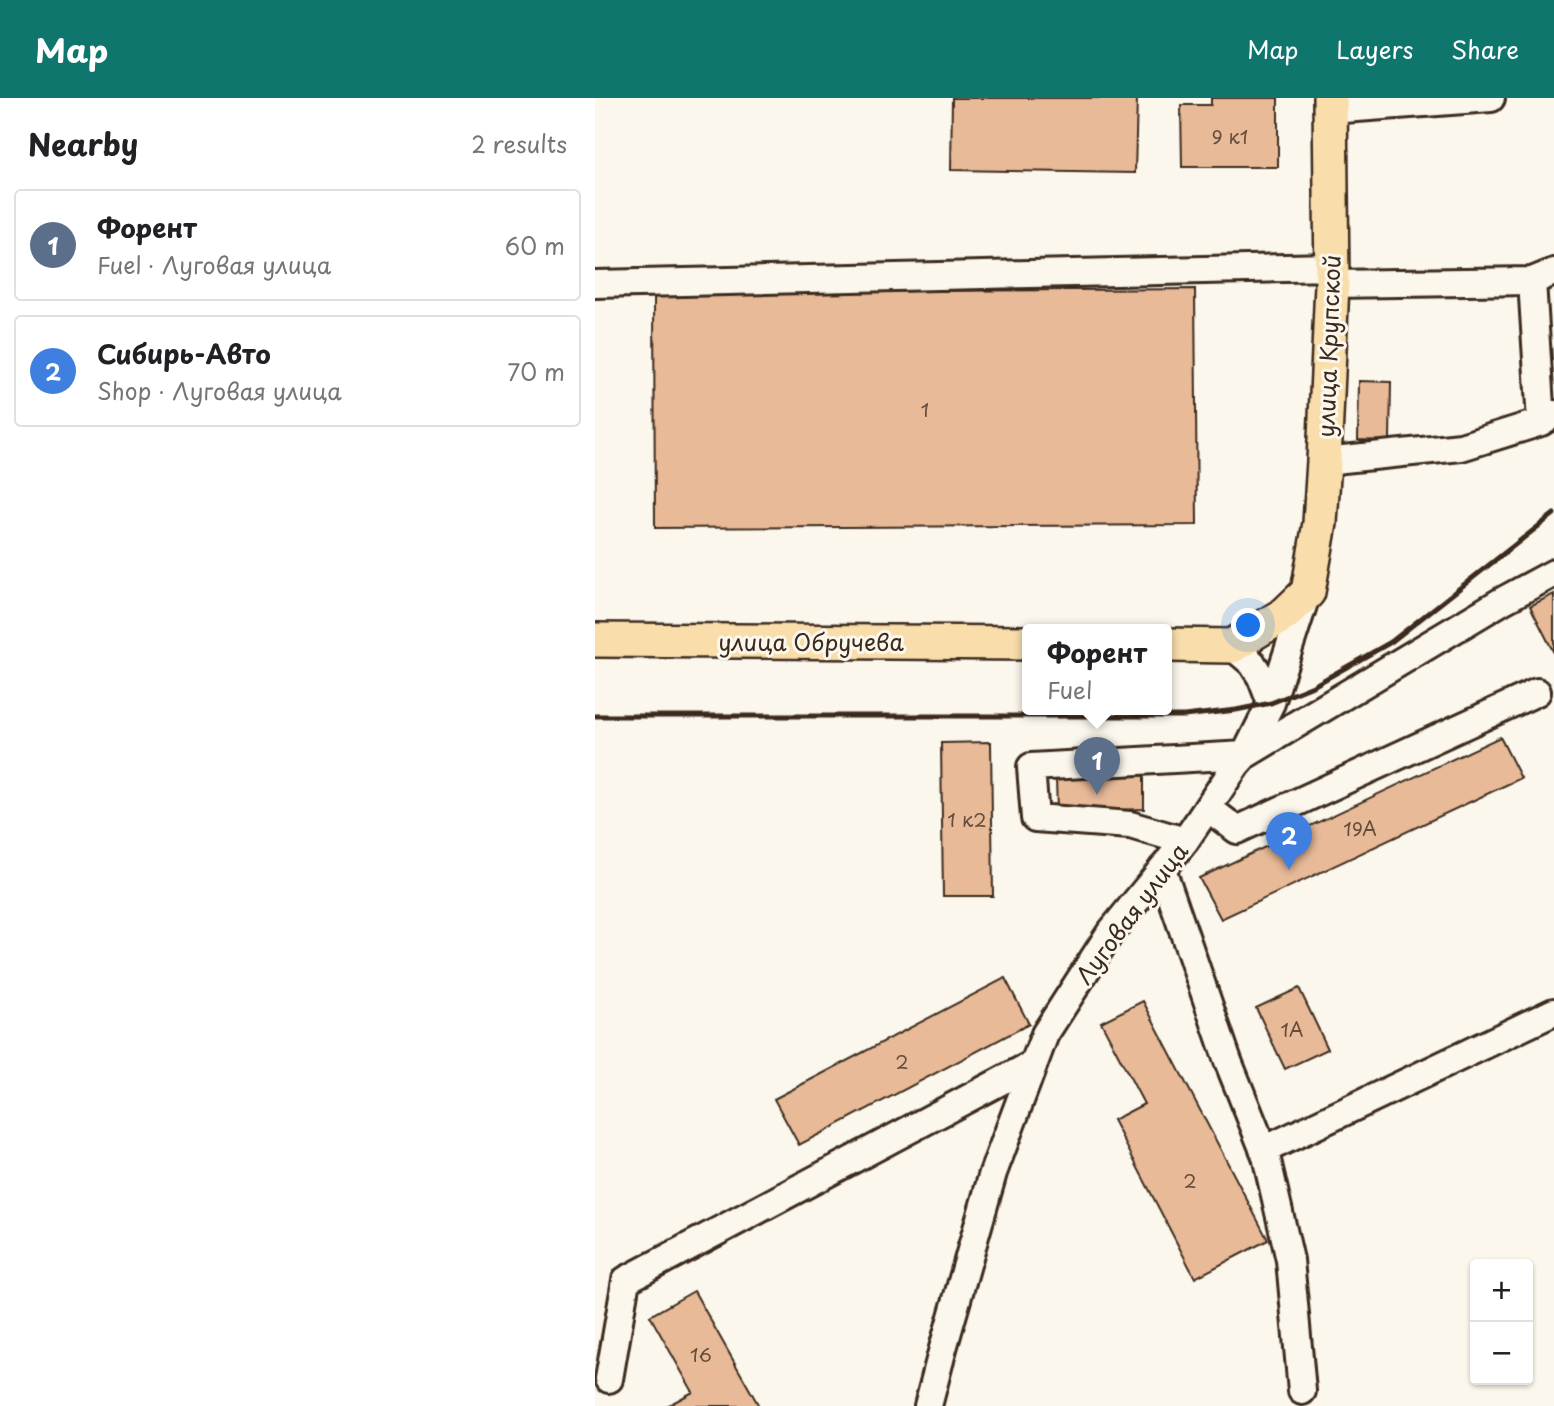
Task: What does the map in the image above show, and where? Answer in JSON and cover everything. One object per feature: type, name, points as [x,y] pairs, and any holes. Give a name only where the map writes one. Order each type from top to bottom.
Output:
[{"type":"main road","name":"улица Крупской","points":[[1308,592],[1320,523],[1324,461],[1332,276],[1330,104]]},
{"type":"main road","points":[[1172,645],[1232,646],[1285,614],[1308,592]]},
{"type":"main road","name":"улица Обручева","points":[[595,640],[1022,643]]},
{"type":"street","points":[[1330,104],[1491,98]]},
{"type":"street","points":[[595,284],[1543,276],[1548,418],[1461,447],[1324,461]]},
{"type":"street","points":[[1185,841],[1130,825],[1035,818],[1031,767],[1245,755],[1502,600],[1554,573]]},
{"type":"street","name":"Луговая улица","points":[[928,1406],[993,1173],[1045,1034],[1110,933],[1185,841],[1245,755],[1271,703],[1308,592]]},
{"type":"street","points":[[1232,646],[1252,663],[1261,677],[1271,703]]},
{"type":"street","points":[[1208,808],[1237,830],[1537,692]]},
{"type":"street","points":[[1161,869],[1228,1061],[1264,1150],[1290,1259],[1302,1391]]},
{"type":"street","points":[[1264,1150],[1554,1012]]},
{"type":"street","points":[[609,1379],[625,1280],[1033,1064]]},
{"type":"building","points":[[952,98],[1137,98],[1135,173],[951,170]]},
{"type":"building","points":[[1211,98],[1278,98],[1278,167],[1182,167],[1181,105],[1211,105]]},
{"type":"building","points":[[1195,289],[1197,525],[655,528],[654,293]]},
{"type":"building","points":[[1359,381],[1391,382],[1390,441],[1358,440]]},
{"type":"building","points":[[1554,594],[1554,653],[1530,606]]},
{"type":"building","points":[[1500,737],[1521,778],[1221,919],[1199,878]]},
{"type":"building","points":[[991,742],[993,896],[943,896],[941,743]]},
{"type":"building","points":[[1144,775],[1144,809],[1057,812],[1056,778]]},
{"type":"building","points":[[1005,978],[1029,1024],[799,1145],[774,1099]]},
{"type":"building","points":[[1299,988],[1328,1049],[1285,1069],[1256,1008]]},
{"type":"building","points":[[1143,1001],[1268,1240],[1195,1278],[1113,1120],[1144,1104],[1101,1022]]},
{"type":"building","points":[[694,1291],[759,1406],[667,1406],[693,1392],[650,1316]]},
{"type":"railway","points":[[595,716],[1184,716],[1271,703],[1313,686],[1391,642],[1554,514]]},
{"type":"place","name":"Форент","points":[[1097,795]]},
{"type":"place","name":"Сибирь-Авто","points":[[1289,870]]}]
